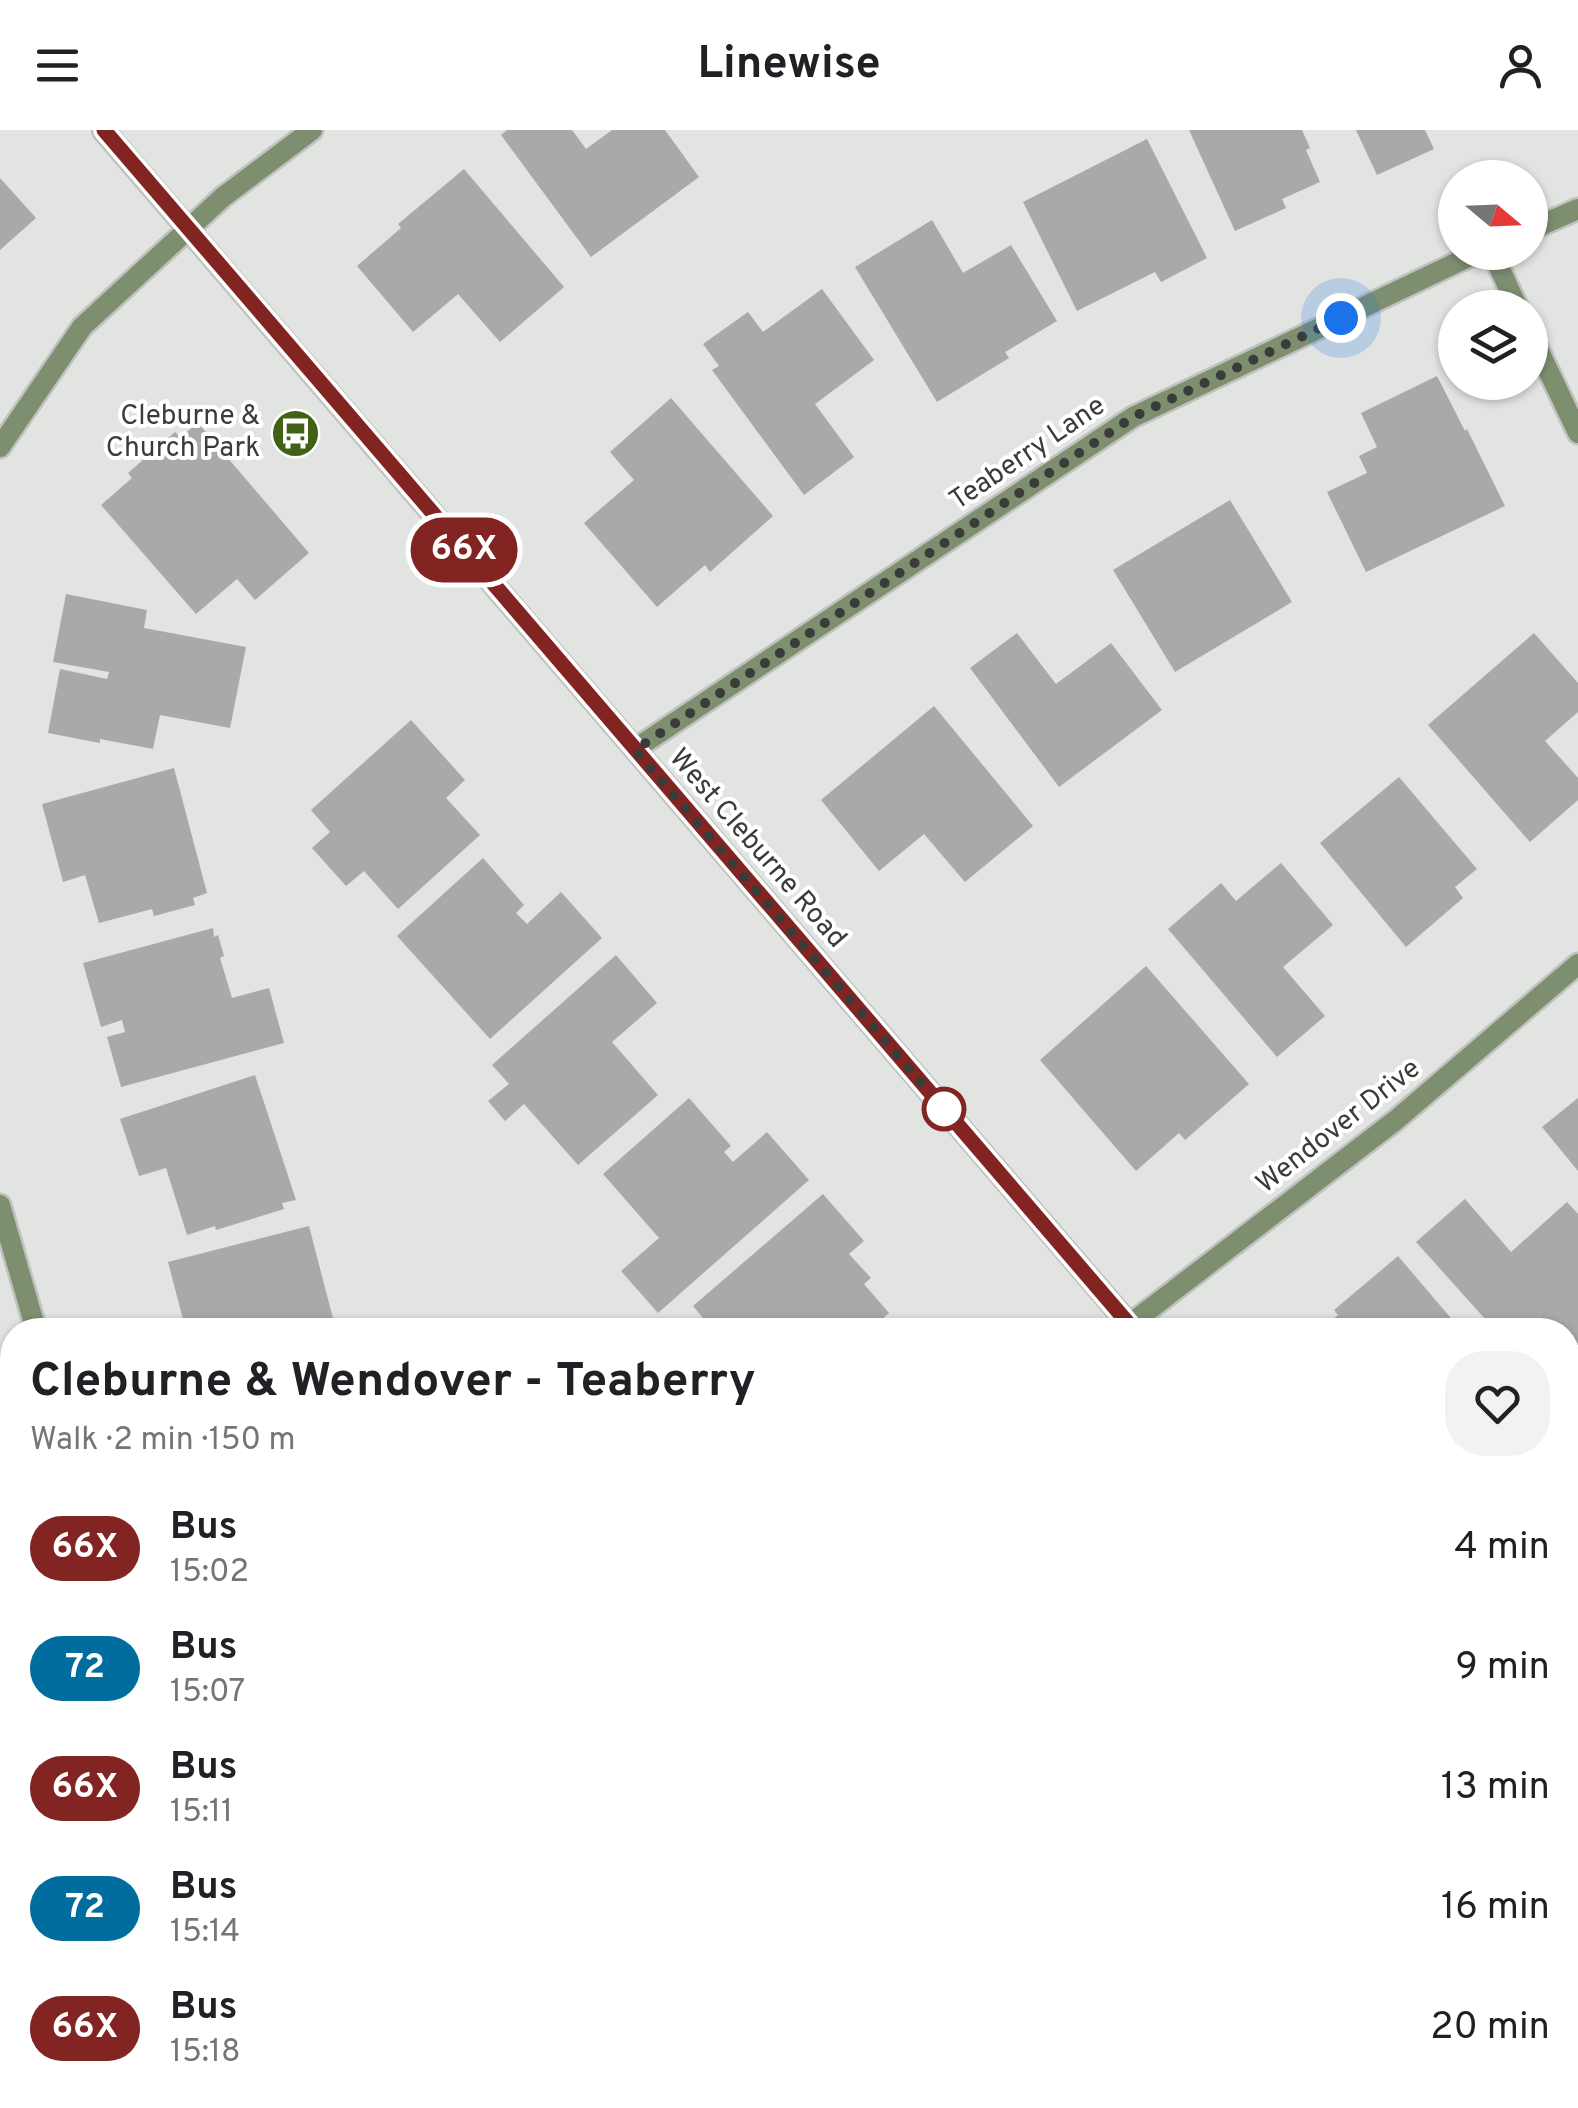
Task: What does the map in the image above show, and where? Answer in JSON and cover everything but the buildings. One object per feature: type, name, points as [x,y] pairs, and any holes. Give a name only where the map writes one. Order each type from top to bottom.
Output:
[{"type":"street","name":"West Cleburne Road","points":[[104,130],[1123,1318]]},
{"type":"street","points":[[0,447],[82,328],[223,198],[312,130]]},
{"type":"street","points":[[1548,222],[1578,209]]},
{"type":"street","name":"Teaberry Lane","points":[[635,750],[1133,417],[1441,270]]},
{"type":"street","points":[[1548,370],[1578,433]]},
{"type":"street","name":"Wendover Drive","points":[[1145,1318],[1396,1120],[1578,964]]},
{"type":"street","points":[[0,1205],[33,1318]]},
{"type":"bus line","name":"66X","points":[[104,130],[1124,1318]]},
{"type":"place","name":"Cleburne & Church Park","points":[[295,433]]},
{"type":"route","points":[[944,1109],[635,750],[1133,417],[1341,318]]}]
